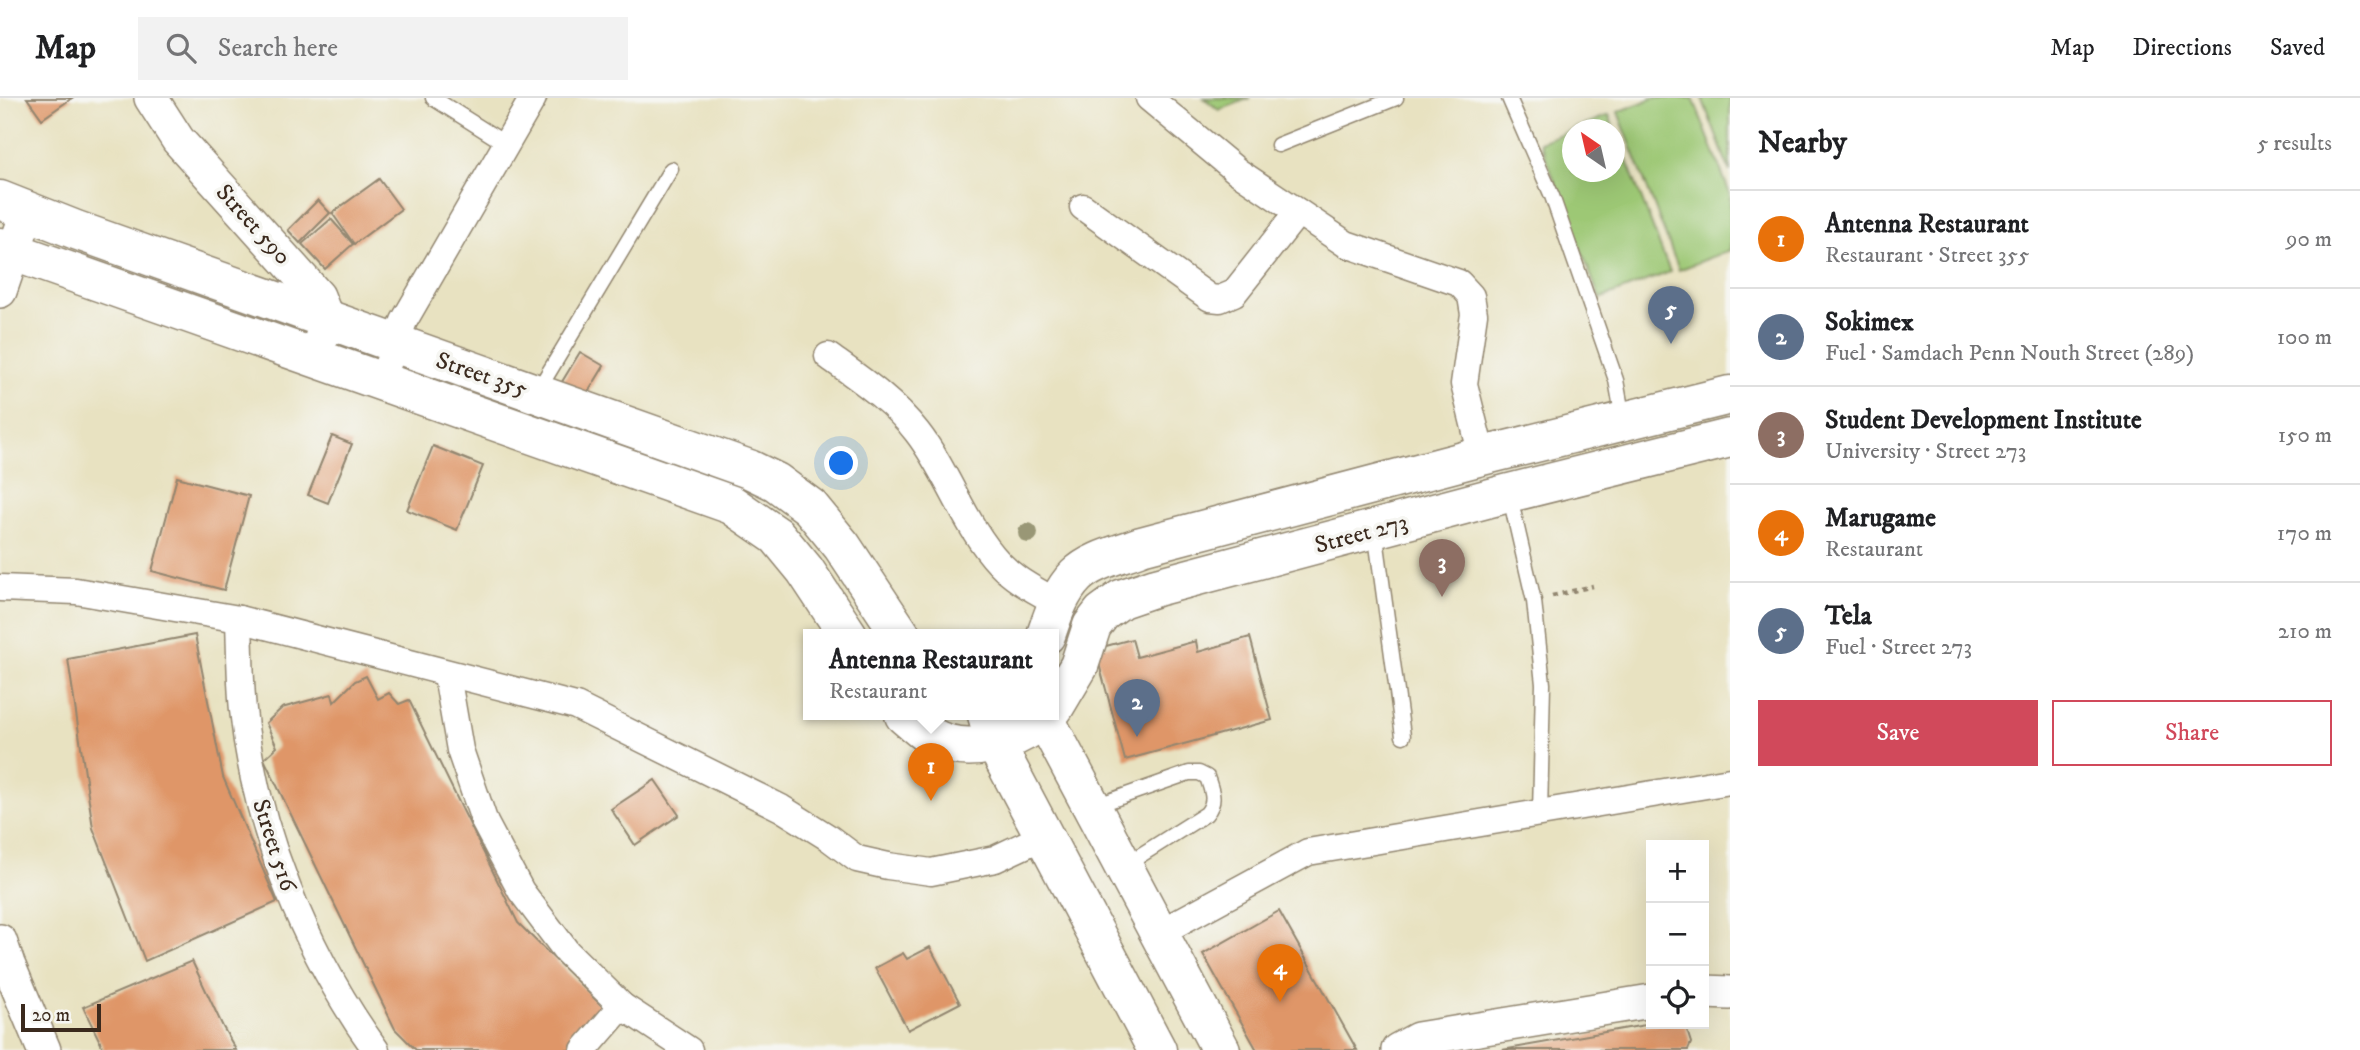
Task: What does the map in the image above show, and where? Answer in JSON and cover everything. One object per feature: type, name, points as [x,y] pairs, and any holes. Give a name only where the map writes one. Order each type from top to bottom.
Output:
[{"type":"main road","name":"Street 355","points":[[14,206],[749,469],[776,482],[810,507],[842,546],[897,629]]},
{"type":"main road","name":"Street 355","points":[[7,250],[732,505],[777,536],[805,570],[844,629]]},
{"type":"main road","name":"Street 273","points":[[1052,619],[1077,576],[1101,561],[1141,545],[1730,395]]},
{"type":"main road","name":"Street 273","points":[[1059,696],[1079,666],[1092,626],[1102,613],[1122,599],[1156,587],[1509,493],[1730,438]]},
{"type":"main road","points":[[910,720],[931,737],[950,744],[976,746],[991,729],[1157,1050]]},
{"type":"main road","name":"Street 273","points":[[991,729],[1029,729],[1040,720]]},
{"type":"main road","points":[[1050,720],[1092,807],[1221,1050]]},
{"type":"street","name":"Street 590","points":[[151,98],[178,140],[318,296],[327,319]]},
{"type":"street","points":[[381,382],[404,321],[533,98]]},
{"type":"street","points":[[1149,98],[1237,171],[1346,244],[1460,284],[1471,296],[1474,314],[1464,384],[1482,456]]},
{"type":"street","points":[[0,291],[14,206]]},
{"type":"street","points":[[1083,207],[1210,298],[1220,299],[1234,293],[1298,212]]},
{"type":"street","points":[[315,359],[327,319]]},
{"type":"street","points":[[828,356],[876,391],[918,433],[981,540],[1052,619]]},
{"type":"street","points":[[0,588],[76,592],[239,619],[447,675],[576,706],[780,808],[857,859],[931,872],[995,859],[1044,836]]},
{"type":"street","name":"Street 516","points":[[239,619],[243,711],[259,801],[287,888],[325,971],[376,1050]]},
{"type":"street","points":[[447,675],[460,750],[485,823],[520,891],[567,952],[622,1006],[690,1050]]},
{"type":"street","points":[[1159,933],[1308,852],[1730,781]]},
{"type":"street","points":[[0,941],[44,1050]]},
{"type":"street","points":[[1709,992],[1730,993]]},
{"type":"street","points":[[1398,1050],[1418,1039],[1646,1002]]},
{"type":"street","points":[[584,1050],[622,1006]]},
{"type":"lane","points":[[433,98],[506,144]]},
{"type":"lane","points":[[1278,145],[1396,98]]},
{"type":"lane","points":[[1509,98],[1557,209],[1616,380],[1624,421]]},
{"type":"lane","points":[[536,393],[671,169]]},
{"type":"lane","points":[[1509,493],[1534,601],[1543,684],[1540,814]]},
{"type":"lane","points":[[1374,529],[1403,736]]},
{"type":"lane","points":[[1092,807],[1189,773],[1199,773],[1207,777],[1214,799],[1213,806],[1206,814],[1124,866]]},
{"type":"path","points":[[1534,601],[1593,586]]},
{"type":"green space","points":[[1204,98],[1250,98],[1219,110]]},
{"type":"green space","points":[[1653,98],[1693,98],[1730,194],[1730,250],[1679,270],[1625,130],[1625,119],[1621,119],[1618,112]]},
{"type":"green space","points":[[1702,98],[1730,98],[1730,172]]},
{"type":"green space","points":[[1562,133],[1562,182],[1625,182],[1625,156],[1670,272],[1600,299],[1540,142]]},
{"type":"building","points":[[27,98],[72,98],[42,119]]},
{"type":"building","points":[[379,179],[401,209],[354,244],[332,213]]},
{"type":"building","points":[[318,200],[330,213],[300,243],[288,230]]},
{"type":"building","points":[[331,219],[353,244],[325,269],[302,244]]},
{"type":"building","points":[[580,352],[604,366],[581,404],[557,390]]},
{"type":"building","points":[[332,436],[352,444],[328,503],[308,495]]},
{"type":"building","points":[[433,446],[483,466],[457,530],[407,510]]},
{"type":"building","points":[[177,477],[249,496],[224,590],[152,571]]},
{"type":"building","points":[[195,635],[223,777],[277,902],[145,961],[93,828],[68,659]]},
{"type":"building","points":[[1250,637],[1272,720],[1125,760],[1095,649],[1132,639],[1137,657],[1196,641],[1198,652]]},
{"type":"building","points":[[366,676],[378,699],[389,693],[399,704],[409,700],[518,923],[604,1008],[594,1018],[602,1025],[578,1050],[416,1050],[395,1029],[264,759],[277,747],[266,723],[282,708],[332,694],[334,702],[355,681]]},
{"type":"building","points":[[655,780],[679,815],[635,845],[611,809]]},
{"type":"building","points":[[1279,911],[1357,1050],[1257,1050],[1203,954]]},
{"type":"building","points":[[930,947],[960,1003],[908,1030],[875,968],[903,953],[907,959]]},
{"type":"building","points":[[192,961],[236,1050],[104,1050],[83,1007]]},
{"type":"building","points":[[1646,1025],[1646,1029],[1687,1029],[1691,1043],[1688,1050],[1502,1050]]},
{"type":"place","name":"Tela","points":[[1671,344]]},
{"type":"place","name":"Student Development Institute","points":[[1442,597]]},
{"type":"place","name":"Sokimex","points":[[1137,737]]},
{"type":"place","name":"Antenna Restaurant","points":[[931,801]]},
{"type":"place","name":"Marugame","points":[[1280,1002]]}]
